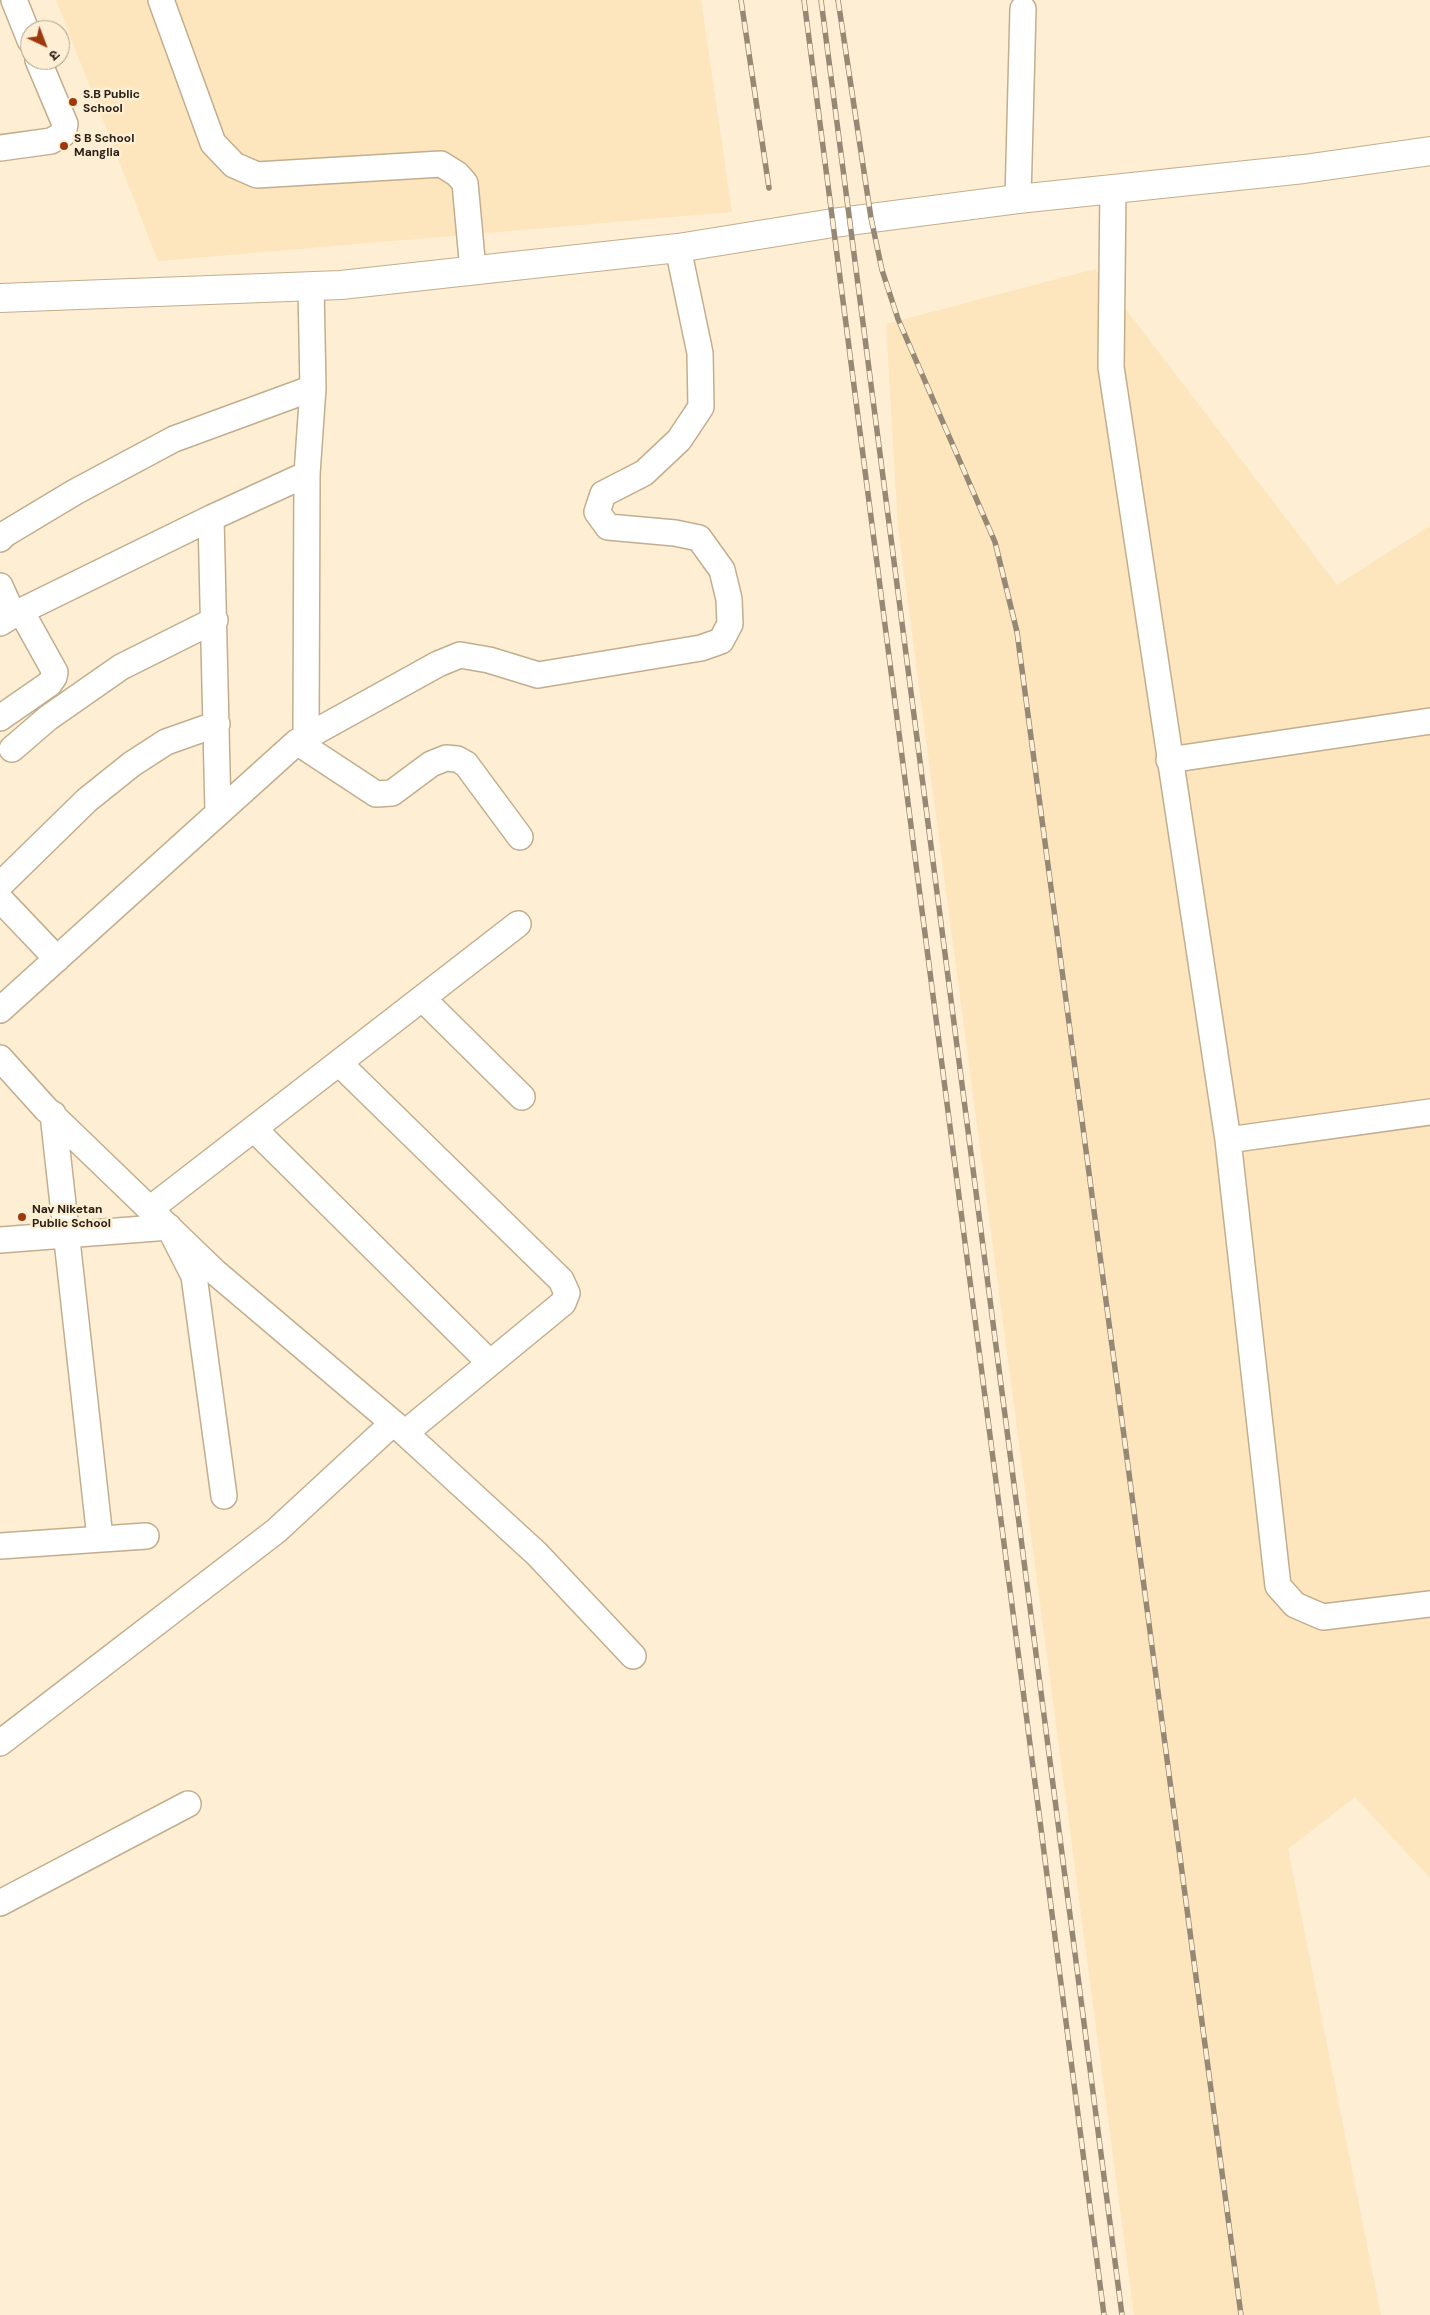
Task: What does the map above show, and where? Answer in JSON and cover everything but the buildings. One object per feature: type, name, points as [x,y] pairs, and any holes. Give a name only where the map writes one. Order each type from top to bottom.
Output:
[{"type":"main road","points":[[0,298],[311,286],[474,270],[678,248],[834,223],[1018,199],[1304,169],[1430,151]]},
{"type":"street","points":[[14,0],[22,20]]},
{"type":"street","points":[[161,0],[213,143],[234,165],[257,175],[441,164],[457,174],[465,183],[474,270]]},
{"type":"street","points":[[1018,199],[1023,9]]},
{"type":"street","points":[[0,148],[51,141],[63,134],[65,124],[42,70]]},
{"type":"street","points":[[1113,189],[1111,367],[1228,1140],[1278,1586],[1295,1605],[1323,1618],[1430,1604]]},
{"type":"street","points":[[0,1010],[218,812],[302,739],[438,664],[460,655],[489,660],[538,674],[700,648],[722,641],[730,624],[729,599],[722,570],[699,538],[674,533],[608,528],[597,512],[603,494],[644,473],[679,440],[701,407],[700,353],[678,248]]},
{"type":"street","points":[[302,739],[307,474],[313,388],[311,286]]},
{"type":"street","points":[[0,539],[5,534],[75,492],[174,439],[313,388]]},
{"type":"street","points":[[11,616],[211,518],[307,474]]},
{"type":"street","points":[[211,518],[215,620],[218,812]]},
{"type":"street","points":[[0,586],[11,616],[55,672],[49,684],[0,718]]},
{"type":"street","points":[[12,748],[48,718],[121,667],[215,620]]},
{"type":"street","points":[[1169,760],[1430,721]]},
{"type":"street","points":[[0,885],[87,800],[132,764],[166,742],[217,724]]},
{"type":"street","points":[[302,739],[365,788],[384,794],[392,793],[431,764],[446,758],[457,758],[466,764],[520,837]]},
{"type":"street","points":[[0,899],[57,959]]},
{"type":"street","points":[[150,1208],[255,1130],[518,924]]},
{"type":"street","points":[[423,999],[522,1097]]},
{"type":"street","points":[[0,1058],[53,1114],[215,1272],[399,1428],[537,1554],[633,1656]]},
{"type":"street","points":[[0,1743],[276,1531],[399,1428],[490,1363],[563,1303],[567,1293],[561,1280],[340,1064]]},
{"type":"street","points":[[1228,1140],[1430,1112]]},
{"type":"street","points":[[53,1114],[100,1538]]},
{"type":"street","points":[[255,1130],[490,1363]]},
{"type":"street","points":[[0,1240],[169,1227]]},
{"type":"street","points":[[169,1227],[194,1276],[224,1496]]},
{"type":"street","points":[[0,1546],[146,1536]]},
{"type":"street","points":[[0,1903],[188,1804]]},
{"type":"shaded area","points":[[56,0],[701,0],[732,212],[158,261],[70,36],[70,20],[64,20]]},
{"type":"shaded area","points":[[1095,269],[1337,585],[1430,526],[1430,1878],[1355,1797],[1288,1849],[1381,2315],[1134,2315],[898,527],[886,324]]},
{"type":"railway","points":[[741,0],[769,188]]},
{"type":"railway","points":[[804,0],[1104,2315]]},
{"type":"railway","points":[[821,0],[1122,2315]]},
{"type":"railway","points":[[838,0],[871,218],[882,270],[898,319],[995,542],[1017,632],[1241,2315]]},
{"type":"place","name":"S.B Public School","points":[[73,102]]},
{"type":"place","name":"S B School Manglia","points":[[64,146]]},
{"type":"place","name":"Nav Niketan Public School","points":[[22,1217]]}]
